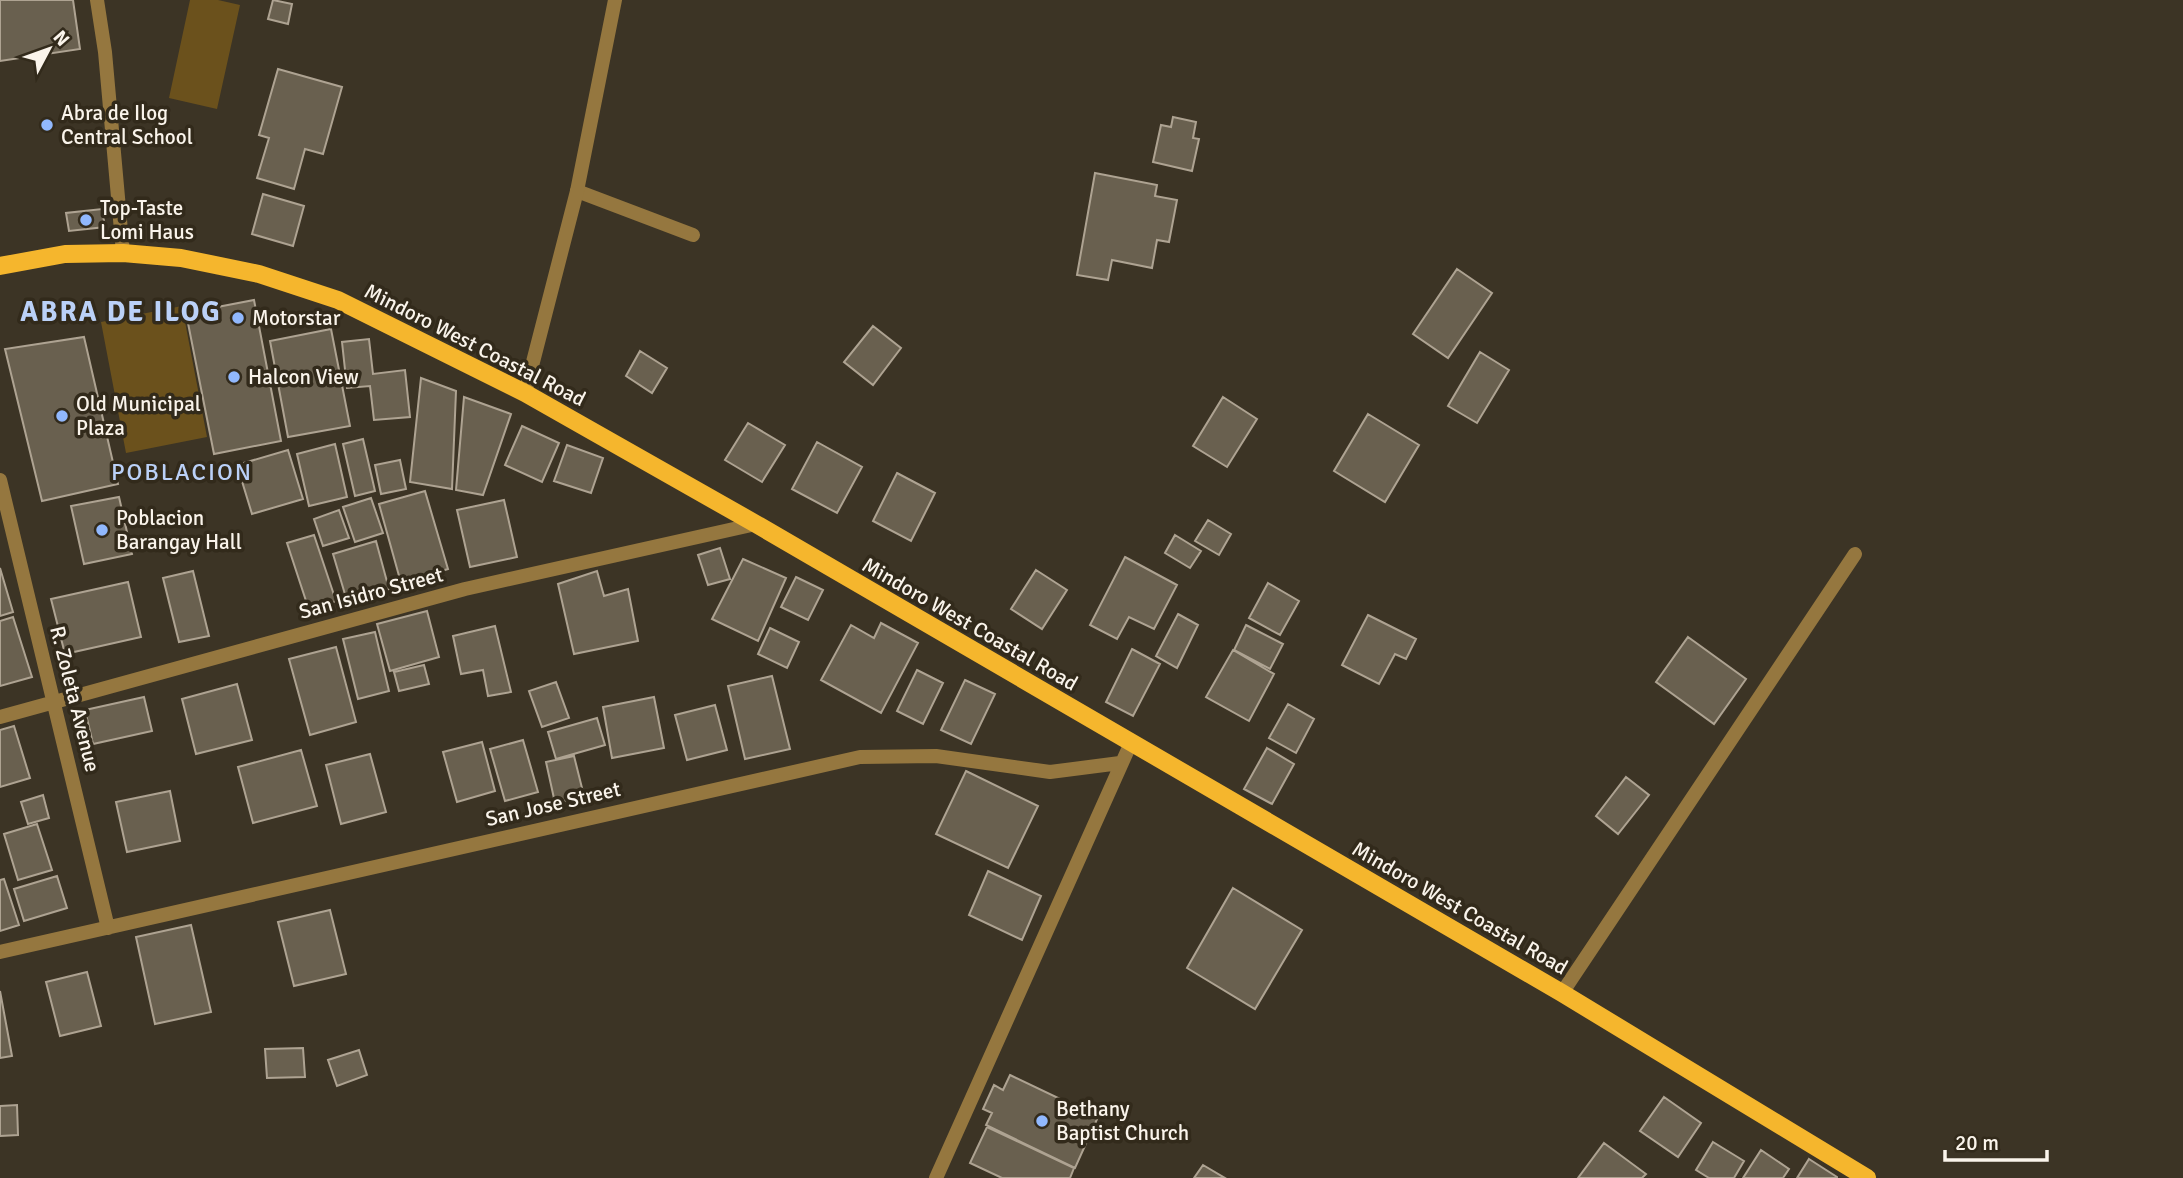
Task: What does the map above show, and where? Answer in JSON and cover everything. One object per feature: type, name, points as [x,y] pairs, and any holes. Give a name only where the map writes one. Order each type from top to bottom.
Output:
[{"type":"main road","name":"Mindoro West Coastal Road","points":[[0,265],[54,255],[122,253],[181,258],[259,274],[338,300],[525,393],[756,524],[1130,745],[1562,993],[1867,1178]]},
{"type":"street","points":[[97,0],[122,253]]},
{"type":"street","points":[[525,393],[577,191],[615,0]]},
{"type":"street","points":[[577,191],[693,235]]},
{"type":"street","name":"R. Zoleta Avenue","points":[[0,480],[108,928]]},
{"type":"street","name":"San Isidro Street","points":[[0,718],[465,589],[756,524]]},
{"type":"street","points":[[1562,993],[1855,554]]},
{"type":"street","points":[[936,1178],[1130,745]]},
{"type":"street","name":"San Jose Street","points":[[0,952],[860,757],[936,756],[1049,772],[1120,763]]},
{"type":"shaded area","points":[[190,0],[218,0],[240,5],[217,109],[169,98]]},
{"type":"shaded area","points":[[182,306],[207,437],[126,453],[101,322]]},
{"type":"building","points":[[0,0],[73,0],[80,49],[0,61]]},
{"type":"building","points":[[273,0],[292,4],[288,24],[268,19]]},
{"type":"building","points":[[278,69],[342,87],[323,154],[305,149],[294,189],[257,178],[269,138],[259,135]]},
{"type":"building","points":[[1173,117],[1196,122],[1193,138],[1199,139],[1192,171],[1153,162],[1161,125],[1171,127]]},
{"type":"building","points":[[1095,173],[1157,185],[1155,196],[1177,200],[1169,242],[1157,240],[1152,268],[1112,260],[1108,280],[1077,275]]},
{"type":"building","points":[[263,194],[304,206],[293,246],[252,234]]},
{"type":"building","name":"Top-Taste Lomi Haus","points":[[102,209],[105,227],[69,231],[66,213]]},
{"type":"building","points":[[1457,269],[1492,293],[1448,358],[1413,334]]},
{"type":"building","name":"Halcon View","points":[[254,300],[281,441],[214,454],[186,313]]},
{"type":"building","points":[[873,326],[901,348],[873,385],[844,362]]},
{"type":"building","points":[[331,329],[350,426],[288,437],[270,341]]},
{"type":"building","name":"Old Municipal Plaza","points":[[84,337],[118,484],[42,501],[5,349]]},
{"type":"building","points":[[369,339],[373,374],[405,370],[410,417],[374,420],[370,386],[347,388],[342,342]]},
{"type":"building","points":[[640,351],[667,368],[652,393],[626,376]]},
{"type":"building","points":[[1480,352],[1509,370],[1477,423],[1448,406]]},
{"type":"building","points":[[421,378],[456,391],[452,489],[410,482]]},
{"type":"building","points":[[464,397],[511,414],[483,495],[456,490]]},
{"type":"building","points":[[1223,397],[1257,419],[1227,467],[1193,446]]},
{"type":"building","points":[[1368,414],[1419,445],[1385,502],[1334,471]]},
{"type":"building","points":[[748,423],[785,445],[762,482],[725,460]]},
{"type":"building","points":[[522,426],[559,443],[542,482],[505,465]]},
{"type":"building","points":[[363,439],[375,491],[355,496],[343,444]]},
{"type":"building","points":[[817,442],[862,467],[837,513],[792,489]]},
{"type":"building","points":[[335,444],[347,497],[309,506],[297,454]]},
{"type":"building","points":[[567,445],[603,458],[591,493],[554,481]]},
{"type":"building","points":[[288,450],[303,499],[252,514],[237,465]]},
{"type":"building","points":[[400,460],[406,489],[381,494],[375,465]]},
{"type":"building","points":[[897,473],[935,493],[911,541],[873,521]]},
{"type":"building","points":[[425,491],[448,569],[401,583],[379,504]]},
{"type":"building","name":"Poblacion Barangay Hall","points":[[119,497],[132,554],[84,564],[71,506]]},
{"type":"building","points":[[371,498],[383,533],[355,542],[343,507]]},
{"type":"building","points":[[504,500],[517,557],[470,567],[457,510]]},
{"type":"building","points":[[339,510],[349,538],[323,546],[314,519]]},
{"type":"building","points":[[1208,520],[1231,534],[1219,555],[1195,541]]},
{"type":"building","points":[[314,535],[336,601],[309,610],[287,543]]},
{"type":"building","points":[[1175,535],[1201,551],[1190,568],[1165,553]]},
{"type":"building","points":[[376,541],[389,589],[347,601],[333,554]]},
{"type":"building","points":[[720,548],[730,579],[708,585],[698,555]]},
{"type":"building","points":[[1125,557],[1177,585],[1154,629],[1129,617],[1117,639],[1090,625]]},
{"type":"building","points":[[743,559],[786,578],[758,641],[712,619]]},
{"type":"building","points":[[0,568],[13,612],[0,616]]},
{"type":"building","points":[[1036,570],[1067,590],[1042,629],[1011,609]]},
{"type":"building","points":[[193,571],[209,636],[179,642],[163,578]]},
{"type":"building","points":[[597,571],[604,596],[628,589],[638,641],[574,654],[558,584]]},
{"type":"building","points":[[796,577],[823,590],[808,620],[781,607]]},
{"type":"building","points":[[128,582],[141,637],[65,654],[51,599]]},
{"type":"building","points":[[1268,583],[1299,601],[1280,635],[1249,618]]},
{"type":"building","points":[[427,611],[439,657],[390,671],[377,624]]},
{"type":"building","points":[[1178,614],[1198,625],[1177,668],[1156,656]]},
{"type":"building","points":[[1368,615],[1416,639],[1406,659],[1395,654],[1379,684],[1342,665]]},
{"type":"building","points":[[13,617],[32,677],[0,686],[0,621]]},
{"type":"building","points":[[881,623],[918,643],[881,713],[821,680],[851,625],[874,638]]},
{"type":"building","points":[[1246,625],[1283,644],[1270,669],[1234,650]]},
{"type":"building","points":[[495,626],[511,692],[488,696],[483,670],[461,674],[453,636]]},
{"type":"building","points":[[770,628],[799,642],[787,668],[758,654]]},
{"type":"building","points":[[375,632],[389,691],[358,699],[343,639]]},
{"type":"building","points":[[1688,637],[1746,679],[1714,724],[1656,682]]},
{"type":"building","points":[[336,647],[356,722],[310,735],[289,659]]},
{"type":"building","points":[[1132,649],[1160,664],[1133,716],[1106,702]]},
{"type":"building","points":[[1233,650],[1274,674],[1249,721],[1206,697]]},
{"type":"building","points":[[424,665],[429,684],[399,691],[394,672]]},
{"type":"building","points":[[917,670],[943,683],[923,724],[897,711]]},
{"type":"building","points":[[772,676],[790,749],[745,759],[728,686]]},
{"type":"building","points":[[965,680],[995,694],[971,744],[941,730]]},
{"type":"building","points":[[556,682],[569,718],[542,727],[529,691]]},
{"type":"building","points":[[237,684],[252,740],[196,754],[182,699]]},
{"type":"building","points":[[144,697],[152,731],[93,744],[85,710]]},
{"type":"building","points":[[654,697],[664,748],[612,758],[603,707]]},
{"type":"building","points":[[1288,704],[1314,719],[1296,753],[1269,738]]},
{"type":"building","points":[[715,705],[727,750],[687,760],[675,715]]},
{"type":"building","points":[[597,718],[605,745],[556,759],[548,732]]},
{"type":"building","points":[[14,726],[30,778],[0,787],[0,730]]},
{"type":"building","points":[[523,740],[538,792],[505,801],[490,749]]},
{"type":"building","points":[[482,742],[495,791],[457,802],[443,752]]},
{"type":"building","points":[[1267,748],[1294,764],[1272,804],[1244,789]]},
{"type":"building","points":[[301,750],[317,806],[253,823],[238,767]]},
{"type":"building","points":[[370,754],[386,812],[341,824],[326,765]]},
{"type":"building","points":[[574,756],[584,796],[555,803],[546,762]]},
{"type":"building","points":[[966,771],[1038,806],[1008,868],[936,834]]},
{"type":"building","points":[[1626,777],[1649,795],[1618,834],[1596,816]]},
{"type":"building","points":[[170,791],[180,841],[127,852],[116,802]]},
{"type":"building","points":[[43,795],[49,818],[28,824],[21,802]]},
{"type":"building","points":[[37,824],[52,870],[18,880],[4,834]]},
{"type":"building","points":[[988,871],[1041,896],[1022,940],[969,915]]},
{"type":"building","points":[[57,876],[67,908],[24,921],[14,889]]},
{"type":"building","points":[[4,879],[19,925],[0,931],[0,880]]},
{"type":"building","points":[[1233,888],[1302,930],[1255,1009],[1187,968]]},
{"type":"building","points":[[330,910],[346,974],[294,986],[278,922]]},
{"type":"building","points":[[191,925],[211,1012],[155,1024],[136,937]]},
{"type":"building","points":[[87,972],[101,1026],[60,1036],[46,982]]},
{"type":"building","points":[[0,991],[12,1056],[0,1058]]},
{"type":"building","points":[[303,1048],[305,1077],[267,1078],[265,1049]]},
{"type":"building","points":[[359,1050],[367,1075],[337,1086],[328,1060]]},
{"type":"building","name":"Bethany Baptist Church","points":[[1010,1075],[1098,1117],[1075,1168],[986,1125],[992,1113],[983,1109],[994,1085],[1003,1090]]},
{"type":"building","points":[[1664,1097],[1701,1123],[1678,1157],[1640,1131]]},
{"type":"building","points":[[17,1105],[18,1135],[0,1136],[0,1106]]},
{"type":"building","points":[[987,1127],[1074,1168],[1070,1178],[1002,1178],[970,1163]]},
{"type":"building","points":[[1713,1142],[1744,1161],[1734,1178],[1709,1178],[1696,1170]]},
{"type":"building","points":[[1604,1143],[1646,1174],[1642,1178],[1578,1178]]},
{"type":"building","points":[[1761,1150],[1789,1169],[1783,1178],[1743,1178]]},
{"type":"building","points":[[1809,1159],[1837,1177],[1837,1178],[1797,1178]]},
{"type":"building","points":[[1203,1165],[1225,1178],[1194,1178]]},
{"type":"place","name":"Abra de Ilog Central School","points":[[47,125]]},
{"type":"place","name":"Top-Taste Lomi Haus","points":[[86,220]]},
{"type":"place","name":"Motorstar","points":[[238,318]]},
{"type":"place","name":"Halcon View","points":[[234,377]]},
{"type":"place","name":"Old Municipal Plaza","points":[[62,416]]},
{"type":"place","name":"Poblacion Barangay Hall","points":[[102,530]]},
{"type":"place","name":"Bethany Baptist Church","points":[[1042,1121]]},
{"type":"district","name":"ABRA DE ILOG","points":[[121,312]]},
{"type":"district","name":"POBLACION","points":[[182,472]]}]
